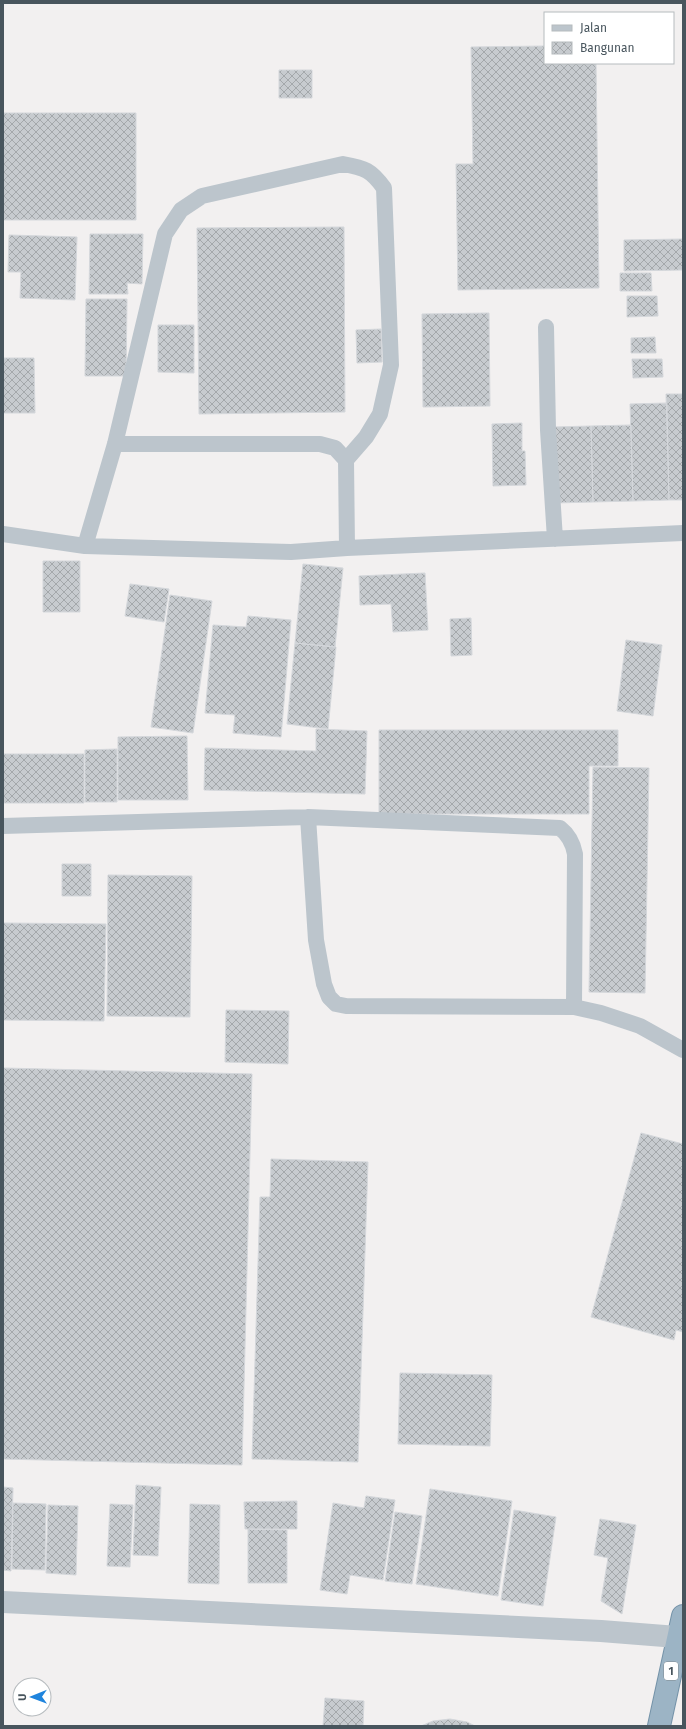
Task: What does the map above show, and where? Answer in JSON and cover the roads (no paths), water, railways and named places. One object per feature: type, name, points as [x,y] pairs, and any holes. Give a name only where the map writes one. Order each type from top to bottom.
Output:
[{"type":"highway","name":"1","points":[[659,1726],[683,1616]]},
{"type":"street","points":[[3,1602],[601,1631],[678,1637]]},
{"type":"lane","points":[[85,546],[115,444],[165,234],[181,210],[202,196],[343,164],[361,167],[374,175],[384,188],[391,365],[380,414],[366,437],[346,460],[347,548]]},
{"type":"lane","points":[[546,327],[548,430],[555,539]]},
{"type":"lane","points":[[115,444],[320,444],[335,448],[346,460]]},
{"type":"lane","points":[[3,534],[85,546],[291,552],[347,548],[683,533]]},
{"type":"lane","points":[[3,826],[308,817],[560,828],[566,833],[573,844],[576,854],[574,1007]]},
{"type":"lane","points":[[308,817],[316,940],[324,984],[329,997],[336,1004],[346,1006],[574,1007],[601,1013],[640,1026],[683,1050]]}]
